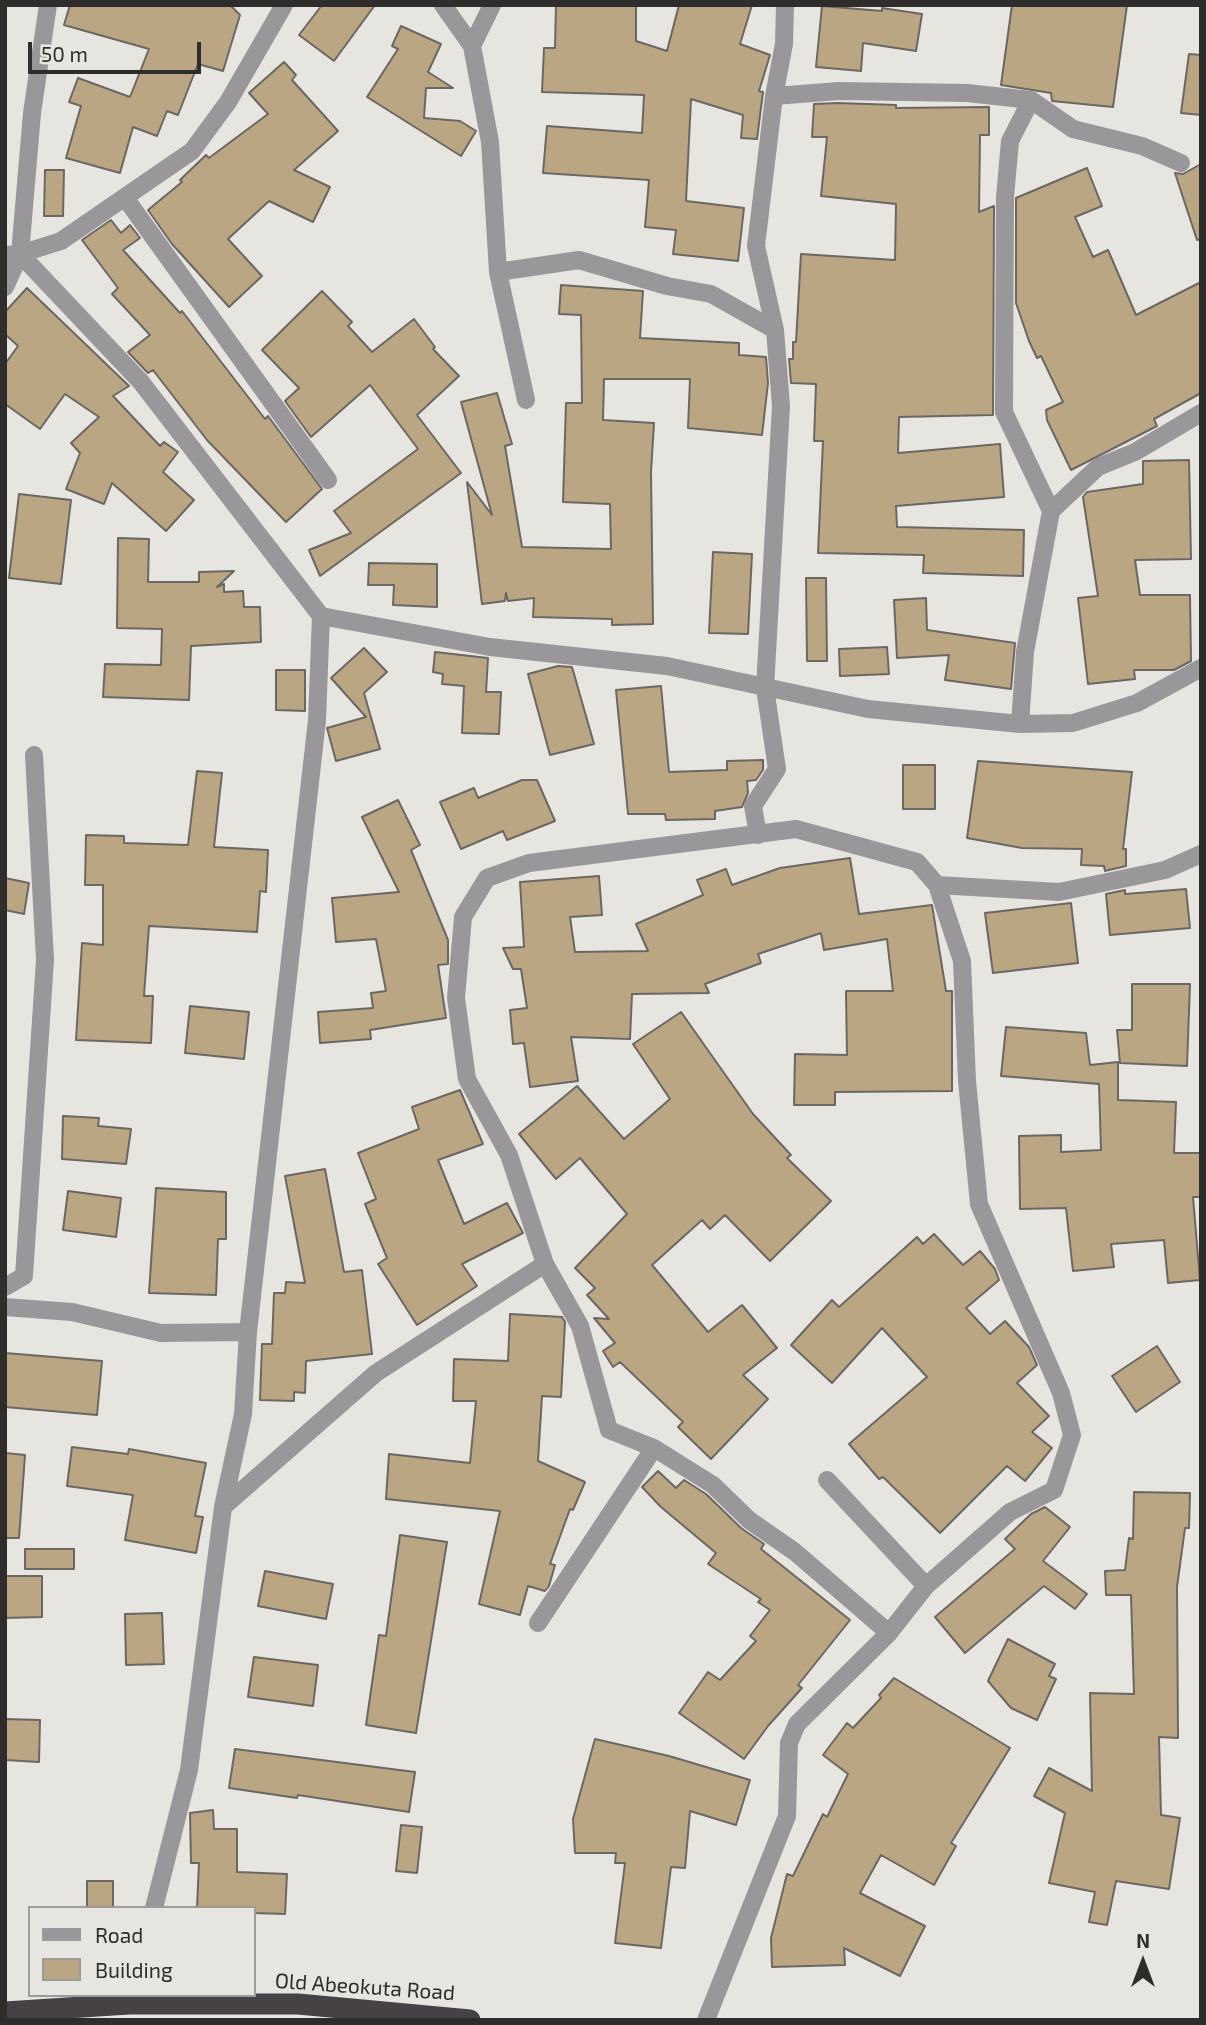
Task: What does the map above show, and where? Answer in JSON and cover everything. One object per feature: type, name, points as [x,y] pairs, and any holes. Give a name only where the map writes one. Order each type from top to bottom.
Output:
[{"type":"highway","name":"Old Abeokuta Road","points":[[5,2012],[130,1999],[298,2012],[470,2020]]},
{"type":"street","points":[[5,287],[13,254],[48,5]]},
{"type":"street","points":[[13,254],[61,241],[126,199],[192,151],[228,102],[284,5]]},
{"type":"street","points":[[443,5],[472,46],[491,142],[499,244],[498,272],[526,400]]},
{"type":"street","points":[[472,46],[492,5]]},
{"type":"street","points":[[758,835],[753,806],[777,769],[765,688],[781,406],[775,330],[756,246],[774,96],[785,44],[785,5]]},
{"type":"street","points":[[774,96],[839,91],[967,93],[1031,100],[1073,129],[1142,146],[1181,163]]},
{"type":"street","points":[[1020,724],[1025,652],[1051,511],[1004,412],[1005,197],[1010,141],[1031,100]]},
{"type":"street","points":[[126,199],[328,480]]},
{"type":"street","points":[[13,254],[141,382],[321,616],[317,720],[248,1332],[243,1414],[223,1507],[189,1770],[155,1906]]},
{"type":"street","points":[[498,272],[579,260],[667,286],[711,294],[775,330]]},
{"type":"street","points":[[1051,511],[1098,467],[1135,452],[1201,413]]},
{"type":"street","points":[[321,616],[491,648],[667,666],[868,709],[1020,724],[1073,723],[1137,703],[1201,668]]},
{"type":"street","points":[[5,1287],[24,1276],[45,960],[33,755]]},
{"type":"street","points":[[706,2020],[787,1816],[789,1743],[797,1724],[888,1633],[926,1586],[1010,1512],[1054,1490],[1072,1435],[1061,1393],[979,1204],[967,1080],[962,961],[937,885],[917,862],[857,843],[796,829],[529,863],[487,878],[463,917],[456,998],[467,1079],[509,1155],[545,1264],[580,1326],[609,1430],[654,1448],[713,1485],[749,1520],[795,1552],[888,1633]]},
{"type":"street","points":[[937,885],[1059,892],[1165,870],[1201,854]]},
{"type":"street","points":[[223,1507],[376,1373],[545,1264]]},
{"type":"street","points":[[5,1307],[72,1312],[161,1333],[248,1332]]},
{"type":"street","points":[[538,1623],[654,1448]]},
{"type":"street","points":[[827,1480],[926,1586]]},
{"type":"building","points":[[70,5],[230,5],[240,15],[223,71],[198,64],[178,115],[167,111],[157,136],[133,127],[120,173],[66,158],[81,106],[69,102],[78,78],[130,97],[149,49],[64,25]]},
{"type":"building","points":[[322,5],[375,5],[334,61],[299,35]]},
{"type":"building","points":[[556,5],[636,5],[636,41],[667,51],[679,5],[752,5],[740,44],[770,55],[759,91],[763,92],[757,139],[741,138],[743,115],[691,99],[686,201],[744,208],[738,261],[673,254],[676,230],[645,227],[649,180],[543,173],[547,126],[642,133],[644,95],[542,92],[544,48],[555,48]]},
{"type":"building","points":[[1012,5],[1127,5],[1113,107],[1052,101],[1051,93],[1001,85]]},
{"type":"building","points":[[822,6],[882,11],[882,8],[922,14],[916,51],[863,43],[861,71],[816,67]]},
{"type":"building","points":[[401,26],[441,44],[428,72],[453,88],[426,88],[424,118],[460,121],[476,131],[461,156],[367,97],[398,49],[392,46]]},
{"type":"building","points":[[1189,54],[1201,55],[1201,115],[1181,113]]},
{"type":"building","points":[[284,62],[296,75],[292,80],[338,131],[294,170],[330,187],[313,222],[269,201],[228,239],[262,276],[229,307],[172,244],[148,210],[182,182],[180,180],[206,155],[209,158],[268,114],[249,93]]},
{"type":"building","points":[[814,104],[896,105],[896,108],[989,107],[989,135],[980,135],[979,212],[994,206],[993,415],[899,417],[898,453],[1000,444],[1004,497],[896,506],[897,527],[1024,530],[1023,576],[923,573],[924,555],[818,553],[823,441],[814,441],[816,384],[791,383],[789,359],[793,359],[793,342],[796,342],[801,254],[895,260],[896,204],[821,196],[827,137],[812,137]]},
{"type":"building","points":[[1201,164],[1201,239],[1197,240],[1175,173],[1183,174]]},
{"type":"building","points":[[1087,168],[1102,206],[1075,217],[1093,257],[1108,250],[1136,315],[1201,282],[1201,393],[1154,419],[1157,426],[1071,470],[1047,420],[1046,410],[1063,402],[1041,356],[1037,358],[1016,303],[1016,198]]},
{"type":"building","points":[[45,170],[64,170],[63,216],[44,216]]},
{"type":"building","points":[[111,220],[121,233],[130,225],[140,238],[123,250],[180,313],[182,311],[265,419],[268,416],[322,489],[286,522],[207,440],[153,370],[148,373],[128,352],[150,335],[112,294],[118,288],[82,240]]},
{"type":"building","points":[[561,285],[643,291],[640,338],[739,343],[739,355],[766,357],[768,383],[762,435],[688,428],[690,379],[604,379],[603,420],[654,423],[651,472],[653,624],[612,625],[612,619],[533,617],[534,598],[508,601],[506,593],[505,601],[482,604],[467,482],[492,515],[461,402],[497,393],[512,444],[505,446],[522,547],[611,549],[610,504],[563,502],[566,403],[582,403],[581,315],[559,314]]},
{"type":"building","points":[[27,288],[129,386],[113,396],[160,446],[164,442],[178,452],[163,472],[194,500],[166,531],[112,483],[104,504],[66,489],[80,453],[71,443],[99,417],[65,394],[40,429],[5,404],[5,364],[18,346],[5,334],[5,312]]},
{"type":"building","points":[[322,291],[352,322],[348,326],[372,352],[414,319],[435,347],[433,349],[459,376],[417,415],[461,473],[320,576],[309,550],[351,533],[334,511],[418,449],[370,385],[311,437],[285,401],[299,388],[262,350]]},
{"type":"building","points":[[1189,460],[1191,559],[1135,560],[1140,595],[1190,595],[1191,661],[1174,670],[1134,670],[1135,679],[1088,684],[1078,598],[1098,596],[1083,497],[1087,492],[1143,484],[1143,461]]},
{"type":"building","points":[[19,494],[71,500],[61,584],[9,578]]},
{"type":"building","points":[[118,538],[149,539],[148,582],[199,582],[199,572],[234,571],[217,587],[224,584],[224,592],[243,591],[244,607],[260,607],[261,642],[191,646],[189,700],[103,697],[105,664],[161,665],[162,629],[117,628]]},
{"type":"building","points":[[713,552],[752,554],[748,634],[709,633]]},
{"type":"building","points":[[369,563],[437,564],[437,607],[393,605],[394,585],[368,585]]},
{"type":"building","points":[[806,578],[826,578],[827,661],[807,661]]},
{"type":"building","points":[[926,598],[927,630],[1015,643],[1011,689],[945,680],[949,655],[897,658],[894,600]]},
{"type":"building","points":[[887,647],[889,674],[840,676],[839,649]]},
{"type":"building","points":[[364,648],[387,672],[364,693],[380,749],[336,761],[327,728],[366,717],[331,678]]},
{"type":"building","points":[[435,652],[488,658],[486,692],[501,692],[499,734],[462,733],[464,686],[442,684],[443,674],[433,672]]},
{"type":"building","points":[[558,666],[572,667],[594,744],[550,755],[528,674]]},
{"type":"building","points":[[276,670],[305,670],[305,711],[276,710]]},
{"type":"building","points":[[661,686],[669,772],[727,770],[727,761],[763,760],[763,770],[756,780],[747,781],[748,793],[742,807],[715,811],[715,819],[666,820],[665,814],[628,814],[616,690]]},
{"type":"building","points":[[978,761],[1132,772],[1123,849],[1126,849],[1126,866],[1105,871],[1104,866],[1081,865],[1082,849],[1022,848],[967,838]]},
{"type":"building","points":[[903,765],[935,765],[935,809],[903,809]]},
{"type":"building","points":[[197,771],[222,773],[214,847],[268,850],[266,892],[260,891],[257,932],[149,926],[144,996],[153,996],[151,1043],[76,1040],[82,943],[103,945],[103,885],[85,885],[86,835],[124,836],[124,843],[188,845]]},
{"type":"building","points":[[522,780],[537,780],[555,821],[507,840],[503,831],[461,849],[440,802],[474,788],[478,798]]},
{"type":"building","points":[[398,800],[420,845],[411,850],[448,940],[448,964],[438,965],[446,1018],[370,1030],[371,1039],[320,1043],[318,1012],[373,1008],[371,993],[386,991],[376,939],[336,942],[332,898],[399,892],[362,817]]},
{"type":"building","points":[[850,858],[859,914],[932,905],[946,991],[952,991],[952,1091],[835,1092],[835,1105],[794,1105],[795,1054],[847,1055],[846,991],[893,991],[887,939],[824,950],[821,933],[758,954],[761,963],[705,984],[709,993],[632,994],[630,1039],[571,1037],[578,1081],[530,1087],[524,1043],[513,1044],[510,1010],[527,1008],[521,969],[513,969],[503,948],[524,947],[520,882],[599,876],[602,915],[570,917],[575,952],[648,951],[636,924],[703,895],[697,880],[726,869],[732,885],[780,868]]},
{"type":"building","points":[[5,878],[29,883],[24,914],[5,910]]},
{"type":"building","points":[[1186,889],[1190,928],[1110,935],[1106,894],[1125,890],[1125,894]]},
{"type":"building","points":[[1071,903],[1078,963],[993,973],[985,913]]},
{"type":"building","points":[[1132,984],[1190,984],[1187,1066],[1120,1063],[1117,1030],[1132,1030]]},
{"type":"building","points":[[190,1006],[249,1012],[244,1059],[185,1053]]},
{"type":"building","points":[[681,1012],[753,1114],[791,1155],[787,1158],[831,1201],[770,1261],[725,1215],[710,1229],[702,1220],[652,1265],[708,1332],[742,1305],[777,1348],[743,1375],[768,1399],[711,1459],[678,1427],[683,1422],[620,1362],[613,1367],[603,1351],[615,1343],[594,1318],[609,1319],[587,1295],[595,1288],[575,1268],[627,1214],[580,1158],[556,1179],[519,1134],[577,1086],[624,1139],[670,1099],[633,1044]]},
{"type":"building","points":[[1006,1027],[1086,1033],[1090,1065],[1118,1062],[1118,1100],[1176,1102],[1174,1153],[1201,1153],[1201,1197],[1193,1197],[1200,1280],[1168,1283],[1164,1240],[1111,1244],[1114,1267],[1073,1271],[1066,1208],[1020,1209],[1019,1136],[1061,1135],[1061,1152],[1101,1150],[1099,1084],[1001,1076]]},
{"type":"building","points":[[460,1090],[483,1144],[438,1160],[464,1224],[507,1203],[523,1233],[462,1264],[477,1286],[417,1325],[378,1264],[387,1258],[365,1204],[376,1199],[358,1153],[419,1129],[412,1107]]},
{"type":"building","points":[[63,1116],[99,1118],[98,1126],[131,1129],[126,1164],[62,1159]]},
{"type":"building","points":[[325,1169],[344,1272],[362,1270],[372,1354],[306,1361],[305,1393],[294,1392],[294,1401],[260,1400],[262,1344],[272,1344],[274,1293],[285,1293],[286,1282],[305,1283],[285,1176]]},
{"type":"building","points":[[156,1188],[226,1192],[226,1239],[218,1239],[216,1295],[149,1293]]},
{"type":"building","points":[[68,1191],[121,1198],[116,1237],[63,1230]]},
{"type":"building","points":[[934,1234],[963,1265],[980,1251],[995,1269],[999,1280],[966,1308],[990,1334],[1005,1321],[1029,1347],[1037,1365],[1017,1383],[1049,1416],[1032,1432],[1052,1448],[1025,1481],[1007,1466],[940,1533],[883,1477],[879,1479],[849,1444],[927,1377],[882,1328],[832,1383],[791,1345],[832,1300],[839,1307],[917,1237],[923,1244]]},
{"type":"building","points":[[510,1314],[562,1317],[565,1322],[561,1397],[542,1396],[538,1461],[585,1482],[573,1510],[570,1509],[550,1564],[555,1565],[549,1586],[545,1591],[528,1586],[520,1615],[479,1604],[500,1511],[386,1499],[389,1454],[470,1463],[476,1401],[453,1401],[454,1359],[508,1361]]},
{"type":"building","points":[[1157,1346],[1180,1382],[1136,1412],[1112,1376]]},
{"type":"building","points":[[5,1353],[102,1361],[97,1415],[5,1407]]},
{"type":"building","points":[[72,1447],[128,1454],[129,1449],[206,1463],[195,1516],[203,1517],[196,1553],[125,1540],[133,1495],[67,1486]]},
{"type":"building","points":[[5,1453],[25,1455],[19,1538],[5,1538]]},
{"type":"building","points":[[658,1471],[676,1488],[684,1480],[706,1494],[741,1528],[764,1544],[761,1549],[850,1620],[798,1685],[802,1688],[768,1726],[744,1759],[679,1713],[708,1672],[720,1680],[756,1641],[750,1636],[770,1610],[758,1602],[761,1599],[708,1564],[716,1553],[661,1507],[642,1487]]},
{"type":"building","points":[[1134,1492],[1190,1493],[1189,1528],[1185,1528],[1177,1587],[1178,1738],[1159,1737],[1161,1815],[1180,1818],[1169,1889],[1116,1881],[1107,1925],[1089,1922],[1095,1892],[1049,1883],[1065,1813],[1034,1796],[1049,1768],[1092,1791],[1090,1693],[1134,1694],[1131,1595],[1106,1595],[1105,1571],[1125,1570],[1129,1538],[1133,1539]]},
{"type":"building","points":[[1045,1507],[1070,1527],[1043,1561],[1087,1594],[1075,1609],[1044,1586],[965,1653],[935,1617],[1015,1549],[1005,1539],[1031,1514]]},
{"type":"building","points":[[400,1535],[447,1542],[416,1733],[366,1725],[379,1635],[386,1636]]},
{"type":"building","points":[[25,1549],[74,1549],[74,1569],[25,1569]]},
{"type":"building","points":[[265,1571],[333,1584],[326,1619],[258,1606]]},
{"type":"building","points":[[5,1576],[42,1576],[42,1617],[5,1618]]},
{"type":"building","points":[[162,1613],[164,1664],[126,1665],[125,1614]]},
{"type":"building","points":[[1008,1639],[1055,1664],[1049,1676],[1056,1679],[1037,1720],[1011,1708],[988,1681]]},
{"type":"building","points":[[254,1657],[318,1665],[313,1706],[248,1697]]},
{"type":"building","points":[[894,1678],[1010,1748],[951,1843],[956,1846],[934,1885],[881,1855],[860,1893],[925,1926],[900,1976],[844,1948],[845,1965],[772,1967],[771,1938],[787,1874],[793,1876],[823,1814],[827,1817],[848,1774],[823,1755],[847,1723],[853,1728],[881,1698],[879,1695]]},
{"type":"building","points":[[5,1719],[40,1720],[39,1762],[5,1760]]},
{"type":"building","points":[[595,1739],[669,1756],[750,1780],[736,1825],[690,1811],[685,1868],[671,1867],[661,1948],[615,1943],[625,1863],[615,1863],[616,1853],[575,1853],[573,1819]]},
{"type":"building","points":[[235,1749],[415,1772],[409,1812],[298,1795],[297,1798],[229,1788]]},
{"type":"building","points":[[213,1810],[214,1829],[237,1829],[237,1872],[287,1874],[285,1914],[256,1913],[256,1906],[197,1906],[199,1863],[191,1863],[190,1813]]},
{"type":"building","points":[[401,1825],[422,1827],[417,1873],[396,1871]]},
{"type":"building","points":[[87,1881],[113,1881],[113,1906],[87,1906]]}]
